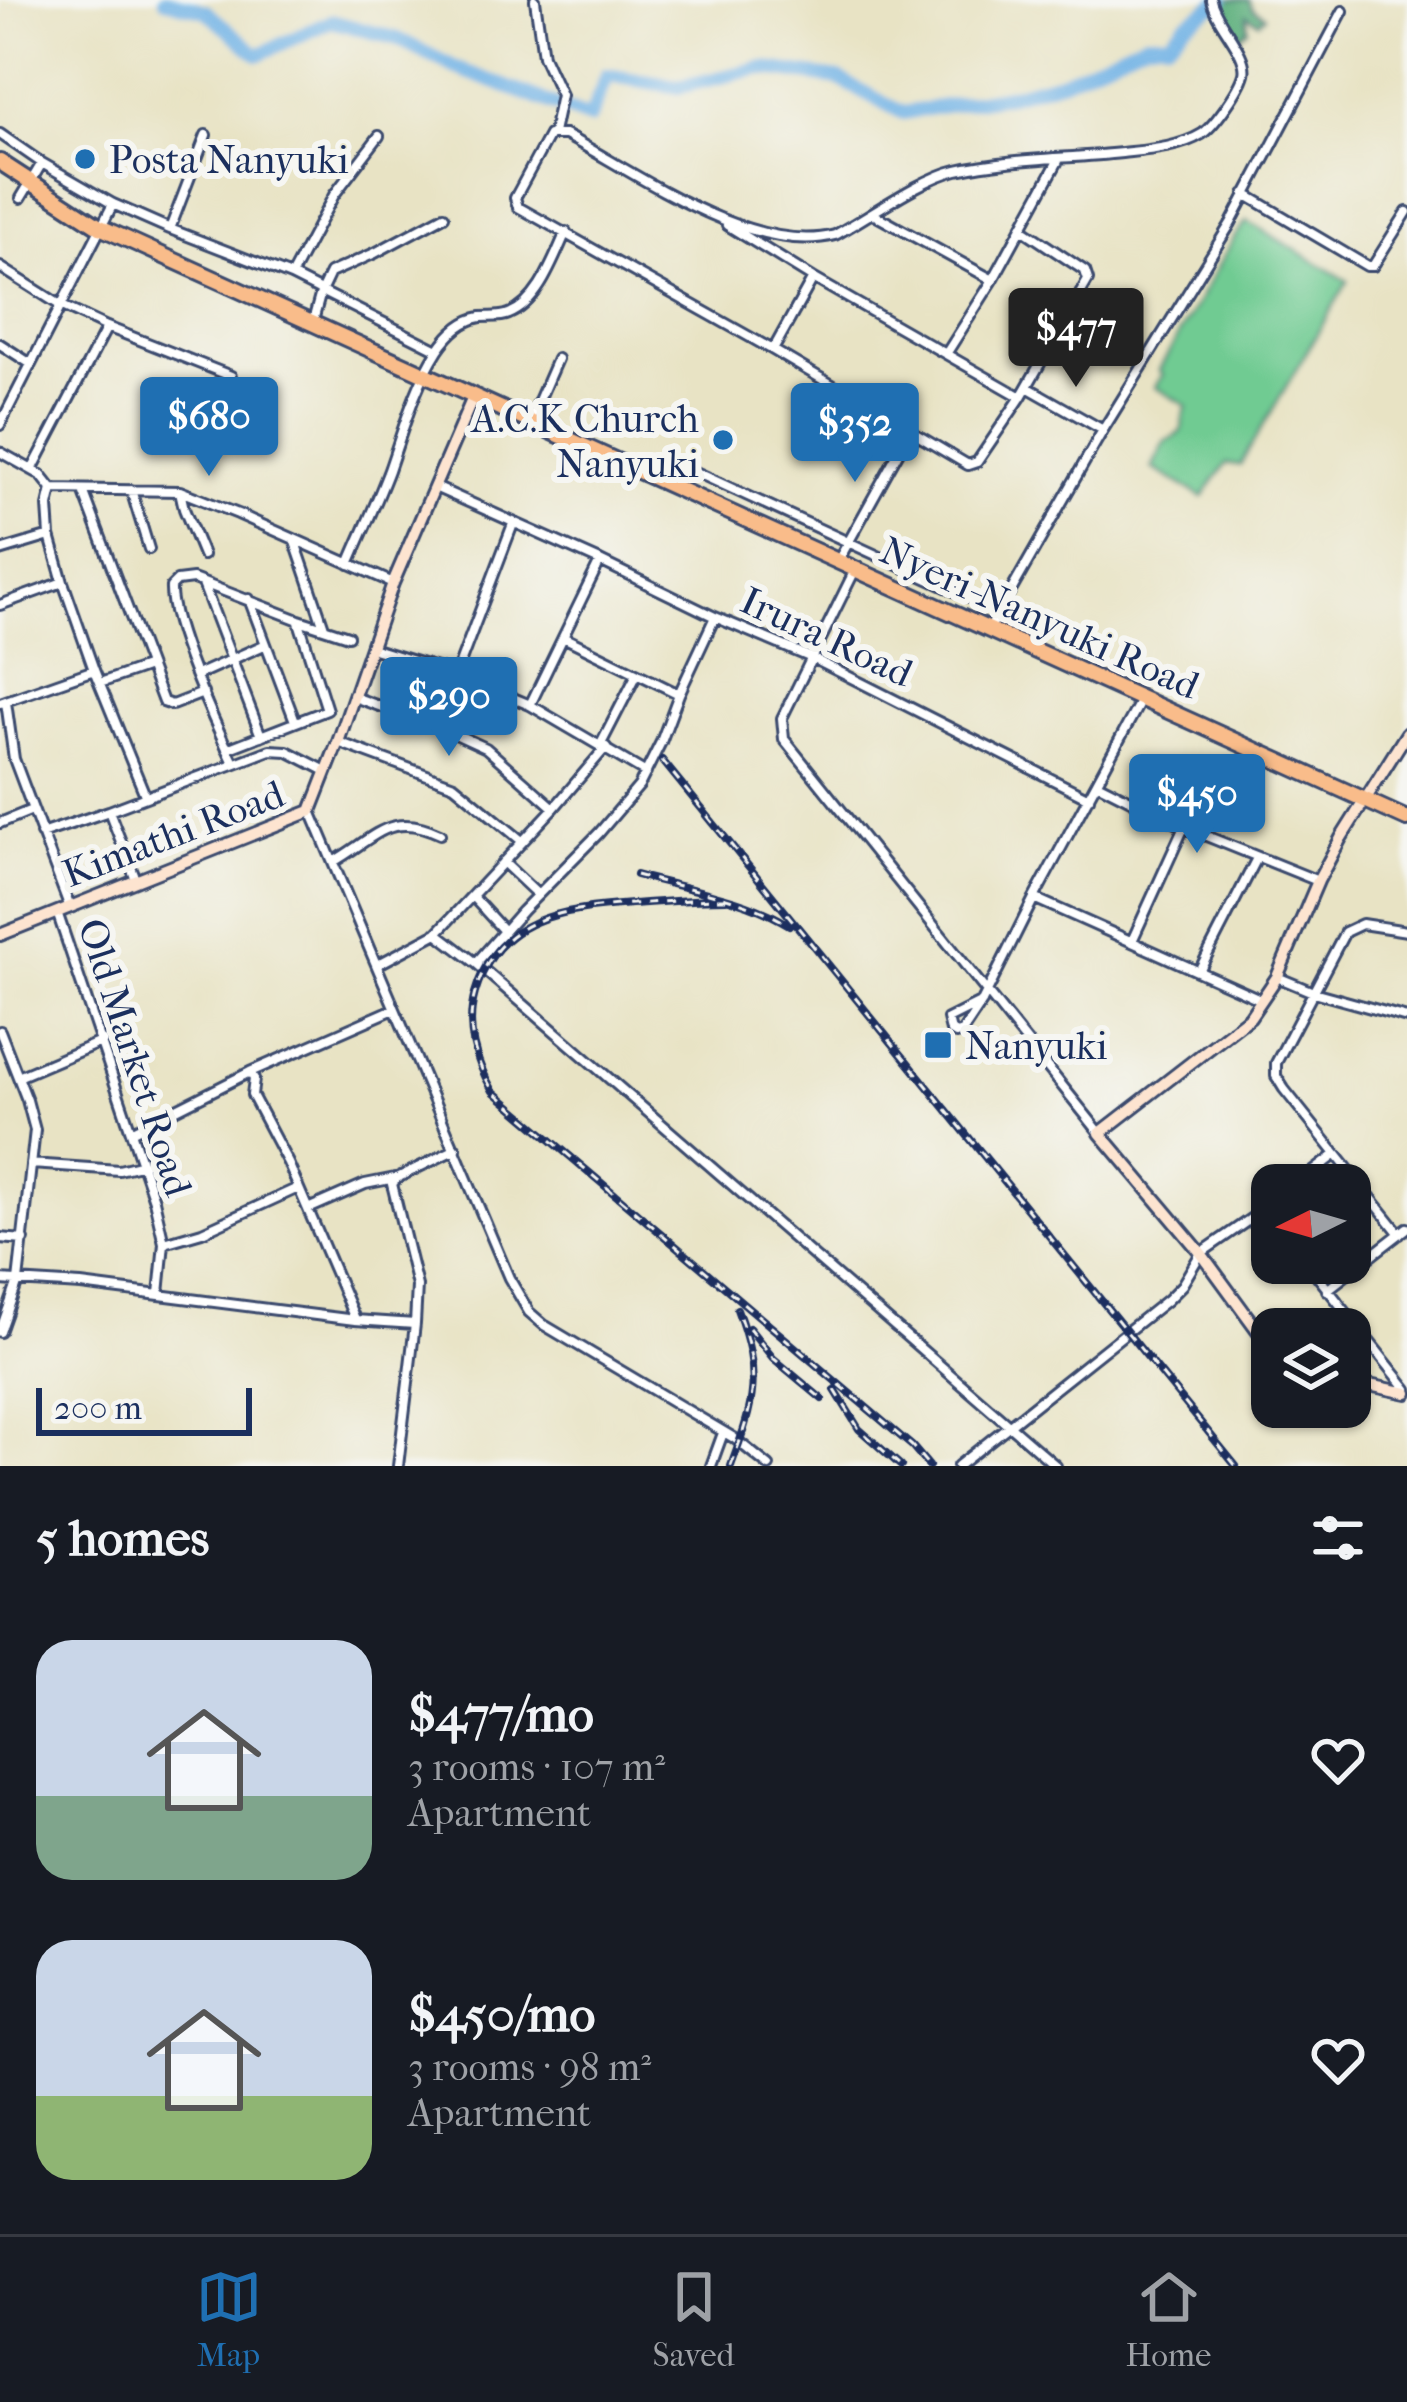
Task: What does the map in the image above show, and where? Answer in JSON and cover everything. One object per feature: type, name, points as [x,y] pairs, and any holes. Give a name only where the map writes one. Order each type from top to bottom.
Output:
[{"type":"highway","name":"Nyeri-Nanyuki Road","points":[[0,162],[100,227],[1407,819]]},
{"type":"street","points":[[535,0],[543,56],[560,89],[554,133]]},
{"type":"street","points":[[719,219],[780,237],[818,238],[835,235],[955,170],[1171,146],[1207,130],[1242,79],[1245,68],[1212,5]]},
{"type":"street","points":[[989,630],[1103,430],[1231,223],[1343,11]]},
{"type":"street","points":[[0,134],[113,204],[290,276],[438,350]]},
{"type":"street","points":[[170,230],[206,134]]},
{"type":"street","points":[[1021,397],[566,135],[549,135],[515,198],[518,207],[962,463],[974,465],[1021,397],[1088,277],[1022,229]]},
{"type":"street","points":[[290,276],[334,195],[379,136]]},
{"type":"street","points":[[946,354],[1059,160]]},
{"type":"street","points":[[21,198],[42,163]]},
{"type":"street","points":[[1245,194],[1367,266],[1373,266],[1407,212]]},
{"type":"street","points":[[0,424],[113,204]]},
{"type":"street","points":[[873,214],[993,280]]},
{"type":"street","points":[[312,322],[330,273],[444,215]]},
{"type":"street","points":[[349,564],[438,350],[468,321],[507,315],[527,299],[550,268],[566,232]]},
{"type":"street","points":[[0,267],[60,305],[231,376]]},
{"type":"street","points":[[772,350],[813,278]]},
{"type":"street","points":[[32,470],[107,327]]},
{"type":"street","points":[[0,344],[31,364]]},
{"type":"street","points":[[530,421],[557,359]]},
{"type":"street","points":[[1027,387],[1103,430]]},
{"type":"street","name":"Kimathi Road","points":[[0,935],[310,811],[393,583],[465,418],[480,398]]},
{"type":"street","points":[[838,561],[910,431]]},
{"type":"street","points":[[0,452],[41,475],[52,489],[180,491],[393,583]]},
{"type":"street","points":[[664,482],[670,469],[686,467],[1000,612]]},
{"type":"street","name":"Irura Road","points":[[434,487],[812,658],[1089,798]]},
{"type":"street","points":[[52,489],[50,536],[63,582],[145,796]]},
{"type":"street","points":[[131,490],[149,549]]},
{"type":"street","points":[[180,491],[203,555]]},
{"type":"street","points":[[83,492],[165,705],[203,693]]},
{"type":"street","points":[[456,674],[513,524]]},
{"type":"street","points":[[0,551],[50,536]]},
{"type":"street","points":[[294,538],[324,628]]},
{"type":"street","points":[[530,705],[600,561]]},
{"type":"street","points":[[855,570],[782,718],[784,739],[984,996],[1202,1253],[1251,1321]]},
{"type":"street","points":[[234,763],[203,693],[170,592],[177,581],[193,578],[348,636]]},
{"type":"street","points":[[920,598],[928,580]]},
{"type":"street","points":[[0,605],[63,582]]},
{"type":"street","points":[[203,584],[261,736]]},
{"type":"street","points":[[249,598],[295,721]]},
{"type":"street","points":[[476,963],[599,833],[646,773],[715,617]]},
{"type":"street","points":[[227,749],[328,708],[298,620]]},
{"type":"street","points":[[563,637],[679,694]]},
{"type":"street","points":[[197,676],[265,645]]},
{"type":"street","points":[[371,649],[456,674],[530,705],[646,773]]},
{"type":"street","points":[[100,683],[149,666]]},
{"type":"street","points":[[3,702],[94,670]]},
{"type":"street","points":[[376,965],[437,933],[554,808],[603,746],[637,674]]},
{"type":"street","points":[[354,697],[486,748],[554,808]]},
{"type":"street","points":[[984,996],[948,1019],[951,1031],[962,1032],[984,996],[1142,699]]},
{"type":"street","name":"Old Market Road","points":[[3,702],[11,746],[144,1164],[164,1243],[159,1294]]},
{"type":"street","points":[[1100,1132],[1250,1017],[1277,977],[1318,881],[1407,733]]},
{"type":"street","points":[[338,742],[454,784],[522,841]]},
{"type":"street","points":[[41,834],[263,752],[286,751],[326,771]]},
{"type":"street","points":[[1096,783],[1184,827],[1318,881]]},
{"type":"street","points":[[0,823],[32,810]]},
{"type":"street","points":[[310,811],[509,1278],[529,1312],[769,1466]]},
{"type":"street","points":[[109,812],[136,880]]},
{"type":"street","points":[[333,862],[388,826],[416,824],[440,834]]},
{"type":"street","points":[[1132,941],[1184,827]]},
{"type":"street","points":[[1199,971],[1257,858]]},
{"type":"street","points":[[502,862],[538,895]]},
{"type":"street","points":[[472,896],[504,931]]},
{"type":"street","points":[[1034,898],[1262,1000]]},
{"type":"street","points":[[1327,1290],[1403,1231],[1334,1155],[1278,1081],[1276,1063],[1346,932],[1362,924],[1407,931]]},
{"type":"street","points":[[437,933],[1056,1466]]},
{"type":"street","points":[[1277,977],[1407,1018]]},
{"type":"street","points":[[133,1131],[250,1072],[394,1009]]},
{"type":"street","points":[[0,1031],[35,1130],[17,1281],[0,1332]]},
{"type":"street","points":[[18,1077],[103,1041]]},
{"type":"street","points":[[250,1072],[252,1095],[356,1320]]},
{"type":"street","points":[[308,1209],[364,1184],[397,1178],[456,1149]]},
{"type":"street","points":[[1323,1164],[1334,1155]]},
{"type":"street","points":[[31,1163],[119,1170],[144,1164]]},
{"type":"street","points":[[397,1178],[393,1192],[416,1280],[398,1466]]},
{"type":"street","points":[[164,1243],[202,1232],[298,1188]]},
{"type":"street","points":[[958,1466],[1167,1300],[1202,1253],[1251,1222]]},
{"type":"street","points":[[0,1238],[24,1240]]},
{"type":"street","points":[[0,1280],[415,1324]]},
{"type":"street","points":[[1322,1284],[1407,1391]]},
{"type":"street","points":[[1371,1385],[1407,1391]]},
{"type":"street","points":[[711,1466],[723,1433]]},
{"type":"green space","points":[[1217,0],[1249,0],[1265,16],[1259,22],[1247,16],[1248,29],[1235,40]]},
{"type":"green space","points":[[1247,221],[1348,281],[1240,465],[1226,464],[1203,497],[1152,468],[1165,442],[1181,431],[1187,406],[1155,387],[1163,374],[1159,370]]},
{"type":"waterway","name":"Nanyuki","points":[[165,0],[206,11],[258,55],[331,21],[398,39],[456,68],[590,118],[607,75],[679,87],[760,68],[839,79],[903,113],[1009,95],[1063,80],[1146,41],[1169,41],[1222,0]]},
{"type":"railway","points":[[662,760],[1236,1466]]},
{"type":"railway","points":[[636,875],[734,901],[789,925]]},
{"type":"railway","points":[[726,899],[582,909],[537,921],[517,932],[485,967],[475,993],[472,1032],[481,1068],[493,1091],[912,1446],[929,1466]]},
{"type":"railway","points":[[731,1466],[752,1388],[750,1353],[737,1309]]},
{"type":"railway","points":[[749,1328],[773,1358],[822,1399]]},
{"type":"railway","points":[[835,1390],[859,1429],[901,1466]]},
{"type":"place","name":"Posta Nanyuki","points":[[85,159]]},
{"type":"place","name":"A.C.K Church Nanyuki","points":[[723,440]]},
{"type":"place","name":"Nanyuki","points":[[938,1045]]}]
